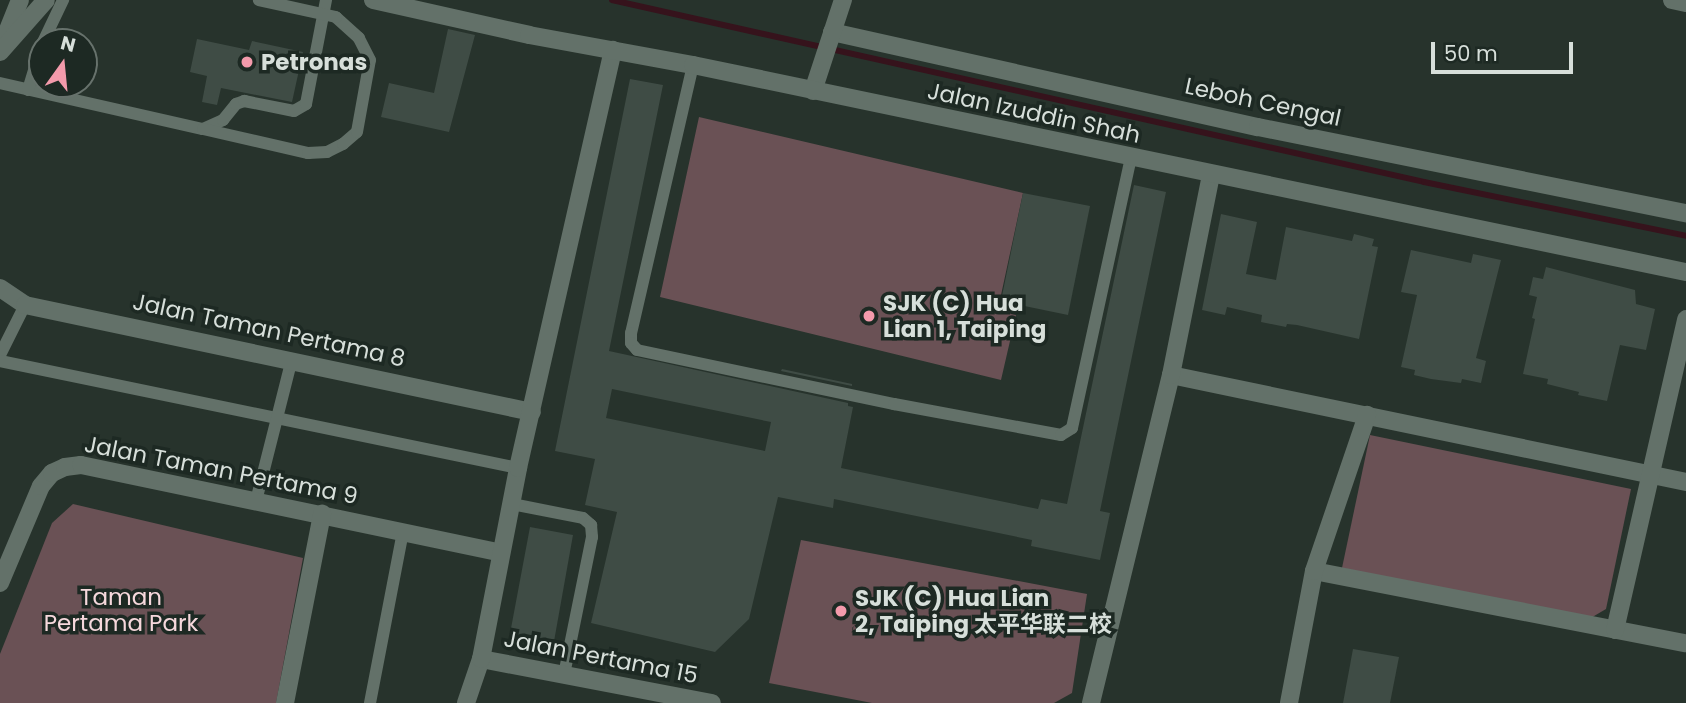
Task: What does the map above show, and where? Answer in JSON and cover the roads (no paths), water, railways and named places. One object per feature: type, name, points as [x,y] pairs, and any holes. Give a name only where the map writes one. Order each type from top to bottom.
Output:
[{"type":"street","points":[[0,50],[20,0]]},
{"type":"street","points":[[0,50],[46,0]]},
{"type":"street","name":"Jalan Izuddin Shah","points":[[373,0],[528,35],[693,65],[1686,272]]},
{"type":"street","points":[[813,91],[843,0]]},
{"type":"street","points":[[1672,0],[1686,3]]},
{"type":"street","name":"Leboh Cengal","points":[[831,36],[1258,127],[1686,213]]},
{"type":"street","points":[[466,703],[481,659],[518,468],[613,50]]},
{"type":"street","points":[[1091,703],[1171,375],[1211,175]]},
{"type":"street","name":"Jalan Taman Pertama 8","points":[[0,288],[25,305],[292,359],[532,412]]},
{"type":"street","points":[[1615,630],[1686,319]]},
{"type":"street","points":[[1171,375],[1650,477],[1686,482]]},
{"type":"street","points":[[1289,703],[1314,571],[1367,415]]},
{"type":"street","name":"Jalan Taman Pertama 9","points":[[0,583],[41,486],[52,473],[65,467],[81,465],[501,553]]},
{"type":"street","points":[[285,703],[322,514]]},
{"type":"street","points":[[1314,571],[1686,643]]},
{"type":"street","name":"Jalan Pertama 15","points":[[481,659],[712,703]]},
{"type":"lane","points":[[50,28],[63,0]]},
{"type":"lane","points":[[64,98],[308,152],[327,152],[343,144],[357,132],[370,60],[359,38],[325,7],[259,0]]},
{"type":"lane","points":[[203,129],[223,120],[240,101],[294,111],[303,108],[325,7]]},
{"type":"lane","points":[[693,65],[631,333],[631,343],[637,350],[1051,435],[1067,433],[1072,428],[1131,158]]},
{"type":"lane","points":[[0,83],[28,90]]},
{"type":"lane","points":[[0,355],[25,305]]},
{"type":"lane","points":[[256,501],[292,359]]},
{"type":"lane","points":[[0,361],[518,468]]},
{"type":"lane","points":[[512,504],[583,518],[591,524],[592,537],[564,675]]},
{"type":"lane","points":[[370,703],[403,531]]},
{"type":"waterway","points":[[612,0],[1424,182],[1686,236]]},
{"type":"place","name":"Petronas","points":[[247,62]]},
{"type":"place","name":"SJK (C) Hua Lian 1, Taiping","points":[[869,316]]},
{"type":"place","name":"SJK (C) Hua Lian 2, Taiping 太平华联二校","points":[[841,611]]},
{"type":"park label","name":"Taman Pertama Park","points":[[121,610]]}]
